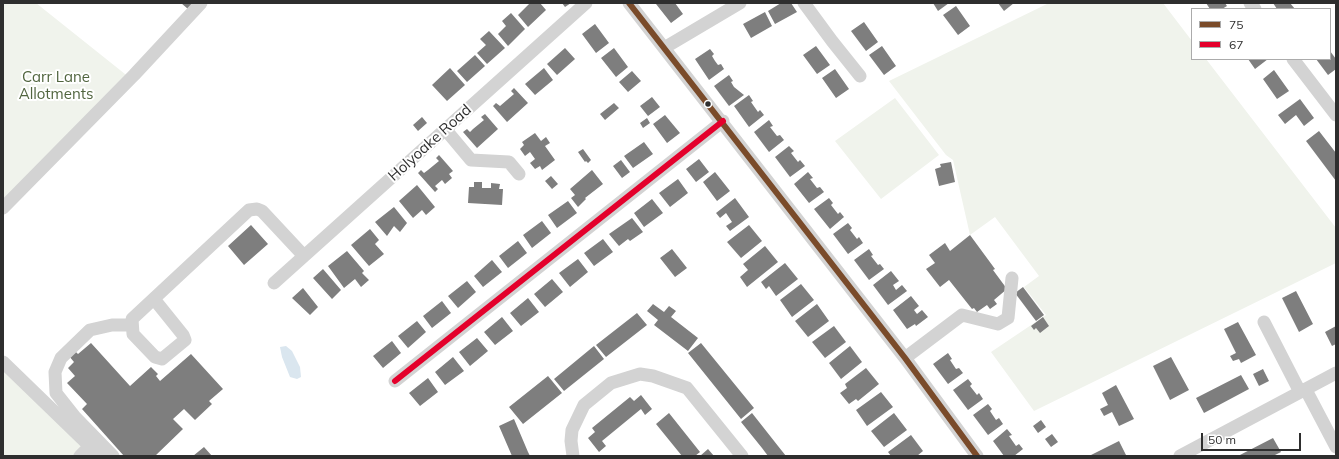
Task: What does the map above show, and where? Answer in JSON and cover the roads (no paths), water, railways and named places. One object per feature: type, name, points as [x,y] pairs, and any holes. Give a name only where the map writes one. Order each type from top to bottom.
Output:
[{"type":"street","points":[[3,208],[134,75],[201,3]]},
{"type":"street","name":"Holyoake Road","points":[[274,283],[586,3]]},
{"type":"street","points":[[630,3],[723,121],[905,358],[977,456]]},
{"type":"street","points":[[664,48],[740,3]]},
{"type":"street","points":[[804,3],[860,76]]},
{"type":"street","points":[[1294,60],[1336,115]]},
{"type":"street","points":[[395,381],[723,121]]},
{"type":"street","points":[[445,129],[471,160],[510,162],[519,174]]},
{"type":"street","points":[[154,299],[183,335],[185,340],[162,359],[155,357],[134,334],[132,319],[249,210],[257,209],[262,211],[304,256]]},
{"type":"street","points":[[905,358],[962,315],[998,324],[1008,318],[1012,278]]},
{"type":"street","points":[[1264,322],[1336,447]]},
{"type":"street","points":[[113,456],[75,417],[56,393],[55,372],[60,358],[90,330],[112,325],[132,325]]},
{"type":"street","points":[[3,362],[100,456]]},
{"type":"street","points":[[573,456],[571,441],[572,430],[584,405],[611,383],[640,374],[653,376],[687,388],[742,456]]},
{"type":"street","points":[[1180,456],[1336,374]]},
{"type":"street","points":[[80,456],[90,446]]},
{"type":"park label","name":"Carr Lane Allotments","points":[[56,86]]}]
